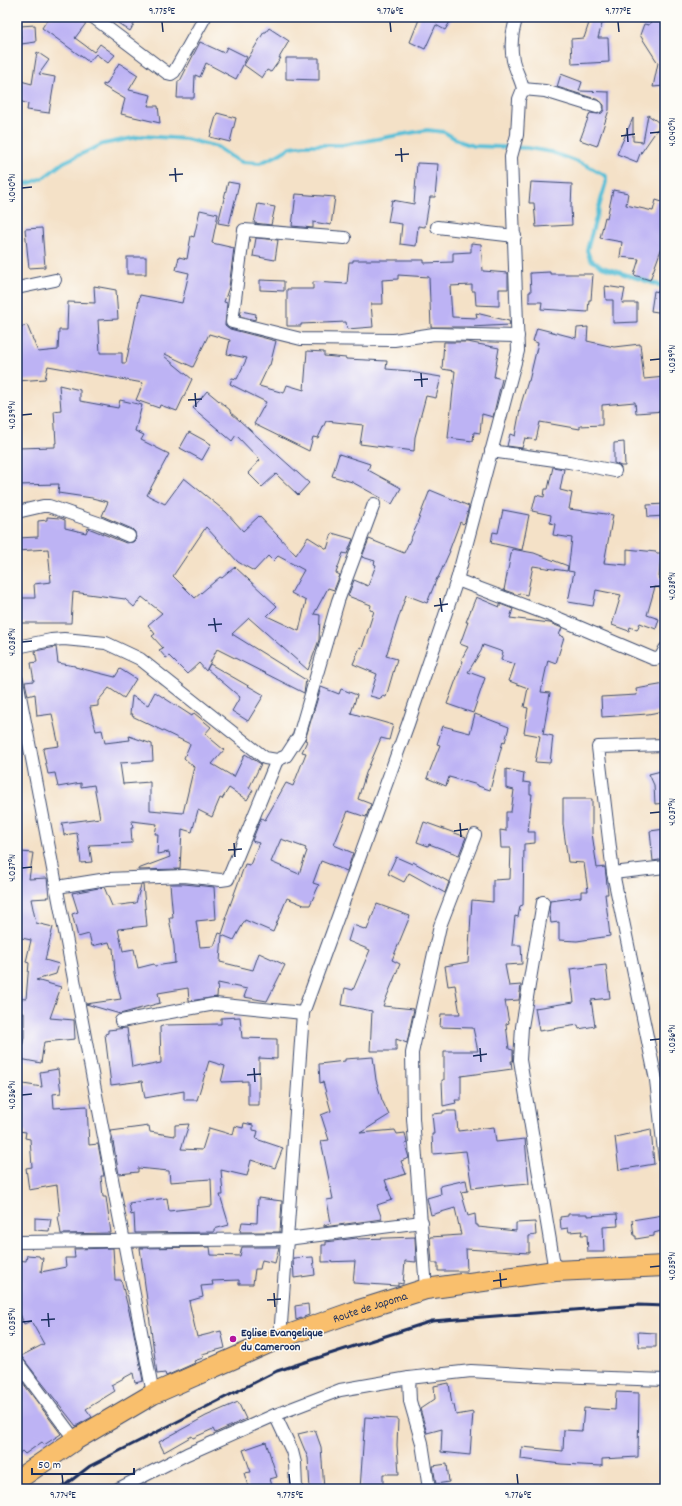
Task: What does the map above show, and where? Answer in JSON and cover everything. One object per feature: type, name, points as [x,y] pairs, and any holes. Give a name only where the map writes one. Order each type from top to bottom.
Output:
[{"type":"main road","name":"Route de Japoma","points":[[17,1480],[75,1440],[154,1394],[280,1338],[353,1312],[426,1289],[555,1271],[665,1266]]},
{"type":"street","points":[[93,17],[171,74],[174,72],[205,17]]},
{"type":"street","points":[[280,1338],[303,1013],[408,724],[457,580],[518,351],[511,157],[517,135],[519,99],[523,89],[513,60],[512,31],[517,17]]},
{"type":"street","points":[[523,89],[545,91],[597,107]]},
{"type":"street","points":[[437,227],[515,236]]},
{"type":"street","points":[[345,238],[244,230],[232,322],[301,339],[394,340],[434,334],[518,336]]},
{"type":"street","points":[[17,288],[55,280]]},
{"type":"street","points":[[491,451],[569,462],[615,471]]},
{"type":"street","points":[[17,647],[64,639],[106,643],[140,659],[265,758],[277,760],[286,756],[299,736],[338,601],[374,504]]},
{"type":"street","points":[[17,512],[42,506],[49,506],[101,524],[129,536]]},
{"type":"street","points":[[457,580],[560,619],[654,659],[661,657],[665,649]]},
{"type":"street","points":[[17,680],[154,1394]]},
{"type":"street","points":[[665,745],[598,747],[612,873],[656,1080],[665,1160]]},
{"type":"street","points":[[56,887],[107,879],[191,876],[221,880],[228,879],[277,760]]},
{"type":"street","points":[[426,1289],[413,1118],[412,1054],[440,926],[475,836]]},
{"type":"street","points":[[612,873],[665,867]]},
{"type":"street","points":[[543,902],[522,1027],[520,1060],[555,1271]]},
{"type":"street","points":[[121,1021],[215,1004],[303,1013]]},
{"type":"street","points":[[17,1242],[288,1238],[422,1222]]},
{"type":"street","points":[[17,1362],[75,1440]]},
{"type":"street","points":[[118,1489],[187,1454],[333,1391],[409,1378],[471,1371],[665,1380]]},
{"type":"street","points":[[409,1378],[410,1401],[422,1444],[430,1489]]},
{"type":"street","points":[[275,1415],[292,1451],[295,1463],[296,1489]]},
{"type":"building","points":[[49,17],[86,17],[87,22],[75,38],[94,52],[100,44],[115,55],[108,63],[96,54],[89,62],[42,28]]},
{"type":"building","points":[[109,17],[138,17],[130,31]]},
{"type":"building","points":[[420,17],[453,17],[445,30],[436,25],[425,49],[410,42]]},
{"type":"building","points":[[591,17],[604,17],[598,38],[608,38],[609,62],[572,64],[571,39],[584,38]]},
{"type":"building","points":[[654,17],[665,17],[665,86],[653,87],[658,63],[640,35],[644,24],[649,25]]},
{"type":"building","points":[[35,25],[36,42],[21,44],[20,26]]},
{"type":"building","points":[[269,28],[289,41],[279,58],[281,58],[271,72],[267,70],[262,78],[244,65],[264,32],[266,32]]},
{"type":"building","points":[[200,42],[224,53],[227,47],[247,57],[236,79],[206,63],[200,77],[195,75],[194,98],[177,98],[178,81],[180,81]]},
{"type":"building","points":[[37,52],[49,60],[39,74],[55,77],[49,113],[27,110],[28,104],[17,100],[17,80],[32,84]]},
{"type":"building","points":[[286,58],[319,58],[319,80],[286,79]]},
{"type":"building","points":[[119,63],[138,75],[129,90],[151,95],[148,106],[158,106],[160,123],[121,114],[125,99],[103,86],[103,84],[106,85]]},
{"type":"building","points":[[561,74],[582,82],[579,91],[609,92],[609,110],[597,146],[580,140],[590,113],[602,113],[604,110],[604,105],[599,100],[557,87]]},
{"type":"building","points":[[217,113],[236,118],[230,142],[210,137]]},
{"type":"building","points":[[648,115],[661,124],[641,153],[641,151],[637,162],[617,154],[633,118],[633,141],[643,142]]},
{"type":"building","points":[[417,163],[438,164],[435,197],[430,197],[425,227],[418,226],[416,246],[400,244],[402,224],[388,222],[392,200],[414,204]]},
{"type":"building","points":[[228,182],[239,184],[229,225],[218,223]]},
{"type":"building","points":[[531,182],[572,184],[572,225],[536,227],[534,203],[529,203]]},
{"type":"building","points":[[613,190],[628,193],[626,205],[653,211],[656,200],[665,203],[665,248],[662,247],[650,280],[634,275],[639,259],[620,257],[622,242],[600,238],[605,217],[607,218]]},
{"type":"building","points":[[296,194],[335,197],[331,225],[313,222],[313,228],[292,226]]},
{"type":"building","points":[[258,204],[275,207],[271,225],[254,223]]},
{"type":"building","points":[[200,210],[218,214],[212,243],[234,248],[229,287],[224,302],[227,303],[225,325],[230,329],[276,341],[270,365],[259,386],[284,393],[287,385],[304,390],[307,351],[324,352],[324,356],[346,359],[387,361],[386,369],[410,371],[441,377],[436,398],[426,396],[415,437],[414,451],[360,444],[363,425],[326,421],[318,438],[313,437],[309,451],[254,424],[266,402],[230,384],[232,378],[237,379],[247,358],[227,354],[230,340],[209,334],[193,367],[165,354],[164,356],[192,379],[177,411],[160,405],[159,408],[136,400],[143,383],[48,366],[45,379],[17,381],[17,328],[27,325],[38,352],[58,350],[59,330],[67,330],[68,302],[95,303],[94,286],[116,290],[118,319],[98,320],[100,353],[122,353],[122,363],[126,363],[140,295],[182,303],[189,273],[176,270],[179,257],[187,259],[191,236],[194,237]]},
{"type":"building","points":[[42,228],[45,267],[29,268],[25,229]]},
{"type":"building","points":[[256,238],[278,240],[275,260],[253,256]]},
{"type":"building","points":[[471,243],[481,244],[483,271],[508,273],[508,289],[499,289],[499,306],[476,305],[475,291],[472,291],[472,285],[450,286],[452,317],[477,318],[476,313],[509,321],[510,325],[431,327],[429,277],[398,275],[398,279],[382,280],[383,304],[371,304],[373,327],[347,329],[346,322],[287,326],[287,289],[313,289],[313,282],[347,284],[349,262],[353,262],[353,260],[424,260],[424,263],[453,262],[453,253],[471,252]]},
{"type":"building","points":[[127,257],[146,257],[146,274],[127,274]]},
{"type":"building","points":[[550,272],[550,274],[593,274],[591,300],[589,300],[588,312],[541,309],[542,302],[529,302],[529,292],[531,292],[530,273]]},
{"type":"building","points":[[260,280],[284,281],[284,291],[260,290]]},
{"type":"building","points":[[605,286],[625,289],[622,303],[637,303],[637,322],[613,323],[613,300],[606,300]]},
{"type":"building","points":[[654,291],[665,293],[665,313],[651,311]]},
{"type":"building","points":[[241,311],[256,314],[255,320],[240,316]]},
{"type":"building","points":[[588,327],[587,341],[614,347],[640,344],[644,379],[665,377],[665,411],[636,413],[635,402],[602,405],[602,425],[580,426],[580,429],[540,422],[536,440],[525,438],[522,448],[507,446],[510,434],[515,436],[521,404],[529,381],[538,343],[533,341],[537,328],[576,338],[577,328]]},
{"type":"building","points":[[444,342],[467,342],[499,348],[494,377],[502,379],[493,417],[482,414],[480,433],[474,432],[473,441],[448,438],[455,371],[442,369]]},
{"type":"building","points":[[59,385],[80,390],[80,401],[118,408],[120,400],[142,405],[135,431],[144,435],[141,440],[169,454],[147,495],[165,504],[184,478],[226,512],[243,531],[259,516],[296,555],[308,537],[327,549],[332,533],[353,539],[347,554],[343,553],[336,573],[340,575],[334,590],[328,588],[314,614],[320,615],[319,640],[308,670],[249,618],[232,634],[306,680],[304,693],[217,649],[206,671],[199,663],[187,674],[169,656],[166,658],[159,650],[163,648],[152,636],[155,634],[148,625],[162,613],[142,597],[134,607],[125,599],[73,592],[71,623],[17,623],[17,598],[35,598],[34,584],[51,582],[48,549],[17,551],[17,538],[38,537],[38,521],[47,520],[47,517],[60,518],[65,520],[65,528],[86,533],[88,528],[126,543],[133,542],[136,539],[135,532],[132,529],[102,516],[108,502],[58,493],[59,484],[17,485],[17,448],[55,447],[54,411],[61,410]],"holes":[[[206,527],[238,562],[254,571],[268,556],[273,561],[278,556],[304,570],[291,593],[306,601],[299,631],[267,616],[277,606],[235,567],[222,578],[220,577],[195,598],[173,576]]]},
{"type":"building","points":[[207,391],[230,410],[230,412],[309,483],[298,495],[276,474],[262,487],[248,473],[260,460],[236,435],[232,441],[193,408]]},
{"type":"building","points":[[189,432],[211,444],[202,460],[180,448]]},
{"type":"building","points":[[624,442],[625,466],[621,466],[614,463],[614,443]]},
{"type":"building","points":[[339,454],[370,464],[368,470],[401,488],[392,504],[352,482],[332,476]]},
{"type":"building","points":[[553,467],[564,469],[560,490],[572,493],[569,509],[613,515],[604,563],[627,565],[627,549],[661,553],[659,578],[665,579],[665,589],[655,587],[647,615],[659,619],[656,629],[640,623],[637,630],[630,627],[629,631],[612,625],[621,595],[596,590],[593,606],[568,602],[574,572],[568,571],[572,538],[553,535],[555,524],[550,523],[551,515],[532,511],[536,495],[544,497],[545,489],[548,489]]},
{"type":"building","points":[[430,490],[469,506],[465,522],[463,524],[460,522],[450,551],[427,603],[406,595],[386,656],[397,659],[386,697],[382,696],[381,699],[370,696],[377,674],[353,664],[360,647],[362,648],[374,611],[370,610],[371,605],[348,596],[354,580],[368,586],[376,565],[374,564],[375,561],[362,557],[369,539],[404,553],[418,523]]},
{"type":"building","points":[[665,504],[665,516],[648,517],[647,505]]},
{"type":"building","points":[[503,510],[529,515],[522,550],[491,543],[493,532],[498,533]]},
{"type":"building","points":[[512,549],[534,553],[568,566],[567,571],[533,566],[527,595],[519,593],[518,595],[504,590]]},
{"type":"building","points":[[476,597],[500,607],[500,604],[513,609],[510,618],[550,623],[562,628],[559,635],[564,637],[556,663],[548,660],[541,692],[550,693],[543,734],[553,736],[550,763],[535,762],[540,736],[524,733],[528,708],[524,707],[528,688],[509,681],[515,664],[501,660],[503,652],[483,645],[468,672],[485,678],[473,713],[447,704],[463,661],[461,660],[468,647],[460,644],[468,622],[466,622]]},
{"type":"building","points":[[56,647],[58,663],[115,677],[120,669],[136,679],[124,698],[109,688],[98,701],[98,706],[90,707],[96,731],[102,730],[105,743],[130,740],[129,736],[152,744],[153,761],[120,763],[123,784],[150,782],[150,810],[183,813],[194,767],[184,758],[190,744],[132,716],[133,714],[130,714],[132,696],[148,705],[155,692],[192,716],[194,713],[211,727],[205,734],[224,750],[212,764],[234,777],[245,754],[261,764],[249,788],[253,790],[247,800],[229,788],[222,799],[220,798],[212,817],[198,810],[192,832],[182,829],[180,869],[138,870],[170,857],[169,852],[157,854],[158,834],[155,834],[157,824],[132,821],[132,843],[89,845],[92,862],[81,863],[77,833],[64,835],[62,823],[100,818],[94,785],[81,787],[81,783],[58,787],[55,773],[48,774],[43,750],[44,748],[59,746],[52,714],[37,716],[35,694],[28,696],[25,682],[34,681],[31,663],[37,662],[35,651]]},
{"type":"building","points":[[210,664],[264,695],[248,721],[232,711],[240,697],[207,669]]},
{"type":"building","points":[[665,684],[665,711],[648,714],[602,717],[601,697],[637,695],[636,689]]},
{"type":"building","points":[[321,687],[339,694],[341,689],[357,695],[351,713],[393,725],[389,740],[381,738],[366,773],[358,799],[371,804],[366,817],[348,811],[334,845],[353,853],[347,871],[321,861],[313,883],[319,885],[310,905],[304,905],[287,898],[273,932],[245,920],[234,940],[222,935],[220,962],[253,970],[259,953],[285,965],[267,1001],[244,997],[247,989],[218,983],[217,997],[189,1001],[188,988],[158,993],[160,1003],[120,1014],[86,1004],[121,999],[115,973],[113,948],[111,948],[109,942],[92,946],[89,934],[78,937],[72,914],[78,912],[72,893],[104,887],[112,906],[136,903],[141,885],[143,885],[147,926],[118,929],[123,951],[134,949],[138,968],[154,964],[155,966],[175,963],[174,946],[169,918],[173,918],[170,884],[214,887],[216,919],[196,921],[200,947],[214,946],[219,933],[222,934],[227,919],[225,919],[245,864],[250,865],[259,843],[252,841],[261,818],[265,820],[286,783],[293,786],[306,753],[302,752],[307,741],[305,740]],"holes":[[[281,839],[306,848],[305,850],[307,851],[299,874],[271,862]]]},
{"type":"building","points":[[475,714],[509,727],[505,742],[503,741],[490,790],[449,777],[446,786],[427,778],[440,745],[437,744],[443,726],[470,733]]},
{"type":"building","points":[[506,769],[524,773],[523,782],[530,783],[530,794],[532,794],[528,832],[535,832],[535,843],[524,844],[523,905],[520,906],[518,917],[515,916],[512,945],[521,945],[522,964],[505,965],[509,986],[521,985],[519,1000],[505,1001],[509,1023],[506,1024],[509,1049],[513,1050],[513,1061],[511,1061],[512,1069],[461,1076],[461,1100],[455,1100],[456,1103],[443,1106],[442,1080],[444,1080],[444,1051],[478,1051],[473,1028],[440,1027],[441,1014],[460,1014],[455,985],[448,986],[445,966],[468,962],[472,900],[493,902],[493,880],[510,879],[511,848],[501,848],[500,830],[506,831],[506,812],[511,812],[514,790],[506,788]]},
{"type":"building","points":[[665,770],[665,803],[655,804],[654,785],[649,774]]},
{"type":"building","points":[[563,799],[592,799],[592,833],[597,868],[605,867],[608,894],[605,894],[610,936],[577,941],[559,940],[559,922],[551,923],[549,909],[550,901],[581,897],[581,891],[588,891],[584,863],[568,862],[563,824]]},
{"type":"building","points":[[424,822],[466,837],[459,855],[429,844],[428,846],[417,842]]},
{"type":"building","points":[[665,829],[665,859],[653,861],[650,831]]},
{"type":"building","points":[[21,852],[33,853],[29,879],[47,878],[49,897],[31,899],[36,923],[53,927],[45,960],[59,964],[56,974],[36,980],[61,987],[50,1018],[74,1020],[75,1039],[44,1042],[41,1063],[20,1059],[24,1037],[24,1013],[17,1012],[17,998],[26,999],[29,963],[26,962],[31,940],[17,937],[17,880],[19,880]]},
{"type":"building","points":[[396,857],[412,864],[413,862],[449,882],[445,893],[409,873],[404,882],[388,874]]},
{"type":"building","points":[[377,904],[410,916],[392,960],[400,964],[383,1006],[414,1009],[407,1043],[396,1039],[396,1051],[370,1051],[372,1011],[342,1005],[345,988],[353,990],[370,950],[348,941],[353,925],[367,930]]},
{"type":"building","points":[[606,965],[610,998],[591,1000],[595,1026],[579,1029],[578,1025],[539,1031],[535,1008],[574,1002],[570,969]]},
{"type":"building","points":[[240,1017],[242,1038],[277,1039],[277,1059],[259,1058],[259,1105],[248,1105],[248,1081],[221,1082],[225,1066],[209,1061],[197,1100],[184,1100],[184,1091],[145,1098],[142,1081],[111,1085],[105,1034],[108,1033],[108,1030],[127,1028],[132,1067],[140,1065],[140,1067],[161,1063],[160,1027],[165,1025],[221,1024],[221,1018]]},
{"type":"building","points":[[373,1057],[376,1080],[382,1100],[389,1115],[360,1133],[395,1130],[397,1134],[405,1133],[407,1143],[405,1144],[409,1158],[401,1161],[406,1174],[385,1180],[392,1200],[377,1205],[382,1219],[324,1227],[324,1225],[331,1223],[327,1200],[333,1199],[321,1141],[329,1140],[321,1115],[331,1111],[323,1082],[320,1083],[319,1064],[345,1061],[345,1059]]},
{"type":"building","points":[[58,1069],[61,1093],[53,1094],[54,1108],[87,1106],[89,1145],[98,1144],[104,1176],[101,1176],[103,1197],[106,1197],[111,1233],[61,1234],[58,1216],[60,1216],[57,1185],[29,1190],[26,1168],[32,1167],[30,1139],[25,1138],[26,1132],[19,1131],[20,1112],[17,1112],[17,1083],[42,1087],[40,1072]]},
{"type":"building","points":[[443,1111],[456,1111],[458,1131],[494,1127],[496,1142],[525,1139],[529,1184],[505,1186],[504,1184],[472,1188],[466,1151],[433,1154],[432,1134],[434,1134],[432,1114],[443,1113]]},
{"type":"building","points":[[244,1123],[253,1125],[253,1130],[258,1131],[256,1139],[283,1148],[275,1168],[251,1160],[247,1176],[221,1170],[223,1195],[220,1195],[229,1225],[214,1229],[214,1232],[135,1233],[134,1214],[131,1215],[129,1203],[167,1198],[169,1211],[212,1206],[211,1179],[170,1182],[169,1171],[138,1168],[138,1172],[119,1174],[111,1131],[149,1126],[150,1132],[175,1136],[175,1125],[189,1124],[181,1149],[202,1150],[209,1128],[233,1135],[235,1126],[243,1128]]},
{"type":"building","points":[[651,1129],[654,1164],[619,1170],[615,1137]]},
{"type":"building","points":[[466,1180],[468,1191],[461,1192],[468,1216],[475,1214],[476,1225],[478,1225],[478,1227],[516,1231],[516,1223],[535,1222],[536,1235],[529,1236],[529,1253],[466,1249],[467,1271],[438,1271],[438,1263],[432,1263],[430,1237],[461,1235],[455,1208],[431,1215],[427,1198],[441,1194],[440,1186]]},
{"type":"building","points":[[258,1198],[282,1201],[280,1232],[240,1232],[242,1222],[257,1223]]},
{"type":"building","points":[[568,1214],[588,1214],[588,1216],[617,1214],[618,1226],[603,1227],[604,1252],[588,1252],[587,1235],[581,1235],[582,1231],[569,1232],[568,1228],[561,1229],[560,1217],[568,1216]]},
{"type":"building","points":[[663,1215],[663,1229],[661,1229],[661,1231],[654,1233],[654,1236],[636,1239],[636,1236],[634,1236],[632,1220]]},
{"type":"building","points":[[35,1218],[51,1219],[49,1231],[35,1230]]},
{"type":"building","points":[[415,1237],[416,1262],[405,1261],[403,1284],[398,1283],[398,1286],[353,1283],[355,1261],[322,1262],[322,1245],[326,1245],[326,1242],[357,1238]]},
{"type":"building","points":[[210,1247],[211,1255],[240,1256],[242,1247],[279,1247],[275,1263],[262,1260],[260,1269],[255,1269],[253,1284],[239,1284],[239,1280],[212,1281],[213,1285],[201,1286],[203,1297],[189,1301],[197,1337],[221,1331],[225,1348],[202,1354],[203,1358],[194,1361],[195,1363],[166,1376],[165,1373],[157,1374],[140,1248]]},
{"type":"building","points":[[113,1248],[115,1280],[121,1280],[132,1323],[143,1381],[135,1383],[133,1373],[111,1385],[115,1391],[86,1409],[92,1417],[76,1426],[21,1356],[44,1344],[31,1321],[24,1324],[17,1306],[17,1260],[26,1261],[27,1255],[39,1256],[40,1258],[43,1258],[41,1272],[66,1267],[65,1258],[75,1258],[74,1249]]},
{"type":"building","points":[[313,1257],[315,1275],[294,1278],[293,1258]]},
{"type":"building","points":[[308,1304],[309,1315],[296,1320],[295,1306]]},
{"type":"building","points":[[638,1332],[656,1333],[656,1347],[639,1347]]},
{"type":"building","points":[[17,1375],[61,1434],[44,1445],[42,1442],[25,1454],[22,1451],[17,1455]]},
{"type":"building","points":[[449,1383],[452,1405],[454,1405],[456,1415],[473,1412],[470,1455],[441,1452],[442,1429],[427,1433],[420,1409],[435,1399],[434,1386]]},
{"type":"building","points":[[616,1392],[639,1393],[638,1457],[602,1459],[602,1466],[561,1464],[521,1459],[522,1447],[563,1451],[564,1430],[582,1431],[584,1408],[615,1410]]},
{"type":"building","points":[[238,1402],[246,1419],[215,1433],[213,1429],[193,1438],[192,1436],[164,1452],[159,1442],[206,1416]]},
{"type":"building","points":[[365,1417],[398,1419],[397,1445],[399,1474],[383,1474],[383,1489],[360,1489]]},
{"type":"building","points":[[315,1430],[321,1447],[324,1489],[310,1489],[308,1458],[298,1434]]},
{"type":"building","points":[[266,1442],[277,1477],[270,1479],[273,1489],[249,1489],[244,1473],[251,1472],[243,1450]]},
{"type":"building","points":[[447,1464],[449,1482],[436,1484],[433,1466]]},
{"type":"waterway","points":[[17,185],[30,183],[43,178],[64,162],[103,144],[143,136],[186,139],[217,147],[241,162],[260,163],[291,147],[304,145],[343,145],[427,130],[444,132],[461,142],[474,146],[528,148],[551,152],[586,165],[606,176],[606,182],[587,250],[590,259],[602,267],[665,287]]},
{"type":"railway","points":[[60,1489],[90,1466],[277,1371],[432,1321],[638,1305],[665,1306]]},
{"type":"place","name":"Eglise Evangelique du Cameroon","points":[[233,1339]]}]
